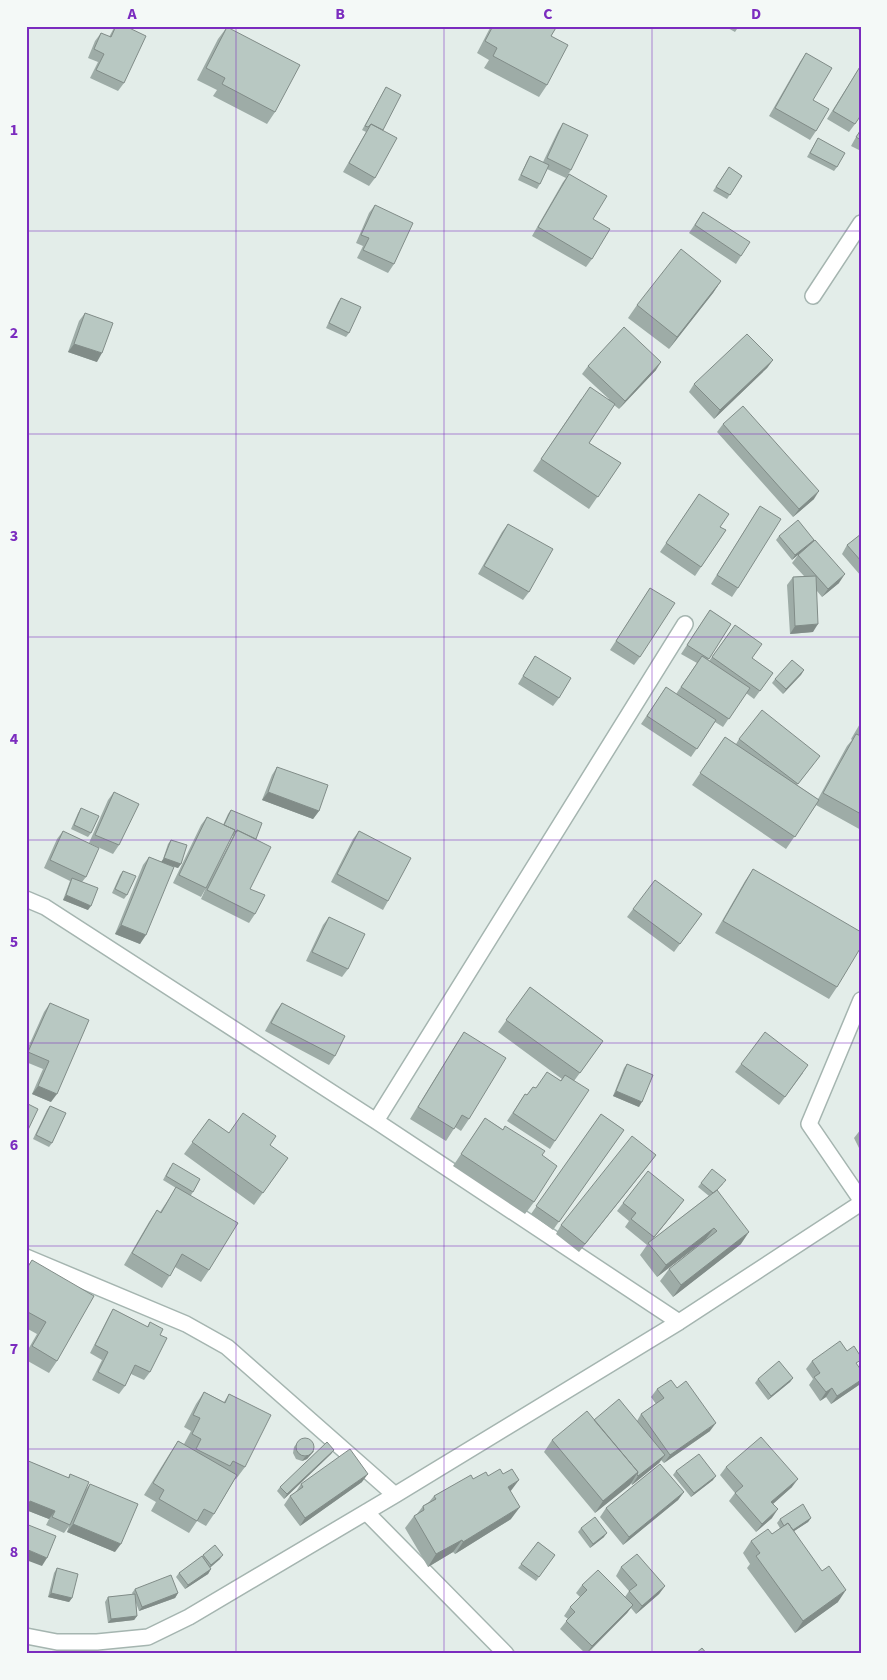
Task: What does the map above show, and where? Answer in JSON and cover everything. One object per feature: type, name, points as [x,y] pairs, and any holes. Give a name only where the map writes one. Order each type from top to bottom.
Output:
[{"type":"street","points":[[813,296],[861,223]]},
{"type":"street","points":[[376,1122],[685,624]]},
{"type":"street","points":[[26,899],[45,907],[679,1322]]},
{"type":"street","points":[[26,1636],[57,1642],[98,1642],[148,1636],[197,1612],[395,1495],[679,1322],[861,1201],[809,1124],[861,1000]]},
{"type":"street","points":[[26,1257],[186,1324],[227,1348],[395,1495]]},
{"type":"street","points":[[366,1512],[506,1654]]},
{"type":"building","points":[[116,26],[125,26],[146,36],[124,83],[96,70],[104,54],[94,49],[101,33],[111,37]]},
{"type":"building","points":[[493,26],[557,26],[551,36],[568,45],[547,85],[493,56],[497,48],[485,41]]},
{"type":"building","points":[[227,27],[300,65],[275,112],[222,84],[225,78],[206,68]]},
{"type":"building","points":[[806,53],[832,68],[813,100],[829,109],[816,131],[775,108]]},
{"type":"building","points":[[861,65],[861,115],[855,124],[833,111]]},
{"type":"building","points":[[386,87],[401,95],[383,130],[371,124],[368,127],[365,126]]},
{"type":"building","points":[[563,123],[588,135],[571,170],[547,158]]},
{"type":"building","points":[[371,124],[397,138],[375,178],[349,163]]},
{"type":"building","points":[[861,130],[861,140],[856,137]]},
{"type":"building","points":[[818,138],[845,153],[837,167],[810,153]]},
{"type":"building","points":[[530,156],[549,165],[540,184],[521,175]]},
{"type":"building","points":[[729,167],[742,176],[730,195],[716,187]]},
{"type":"building","points":[[569,174],[607,196],[593,219],[610,229],[592,259],[538,227]]},
{"type":"building","points":[[375,205],[413,223],[394,264],[363,250],[369,238],[361,235]]},
{"type":"building","points":[[703,212],[750,242],[741,256],[695,225]]},
{"type":"building","points":[[681,249],[721,281],[677,337],[637,305]]},
{"type":"building","points":[[341,298],[361,307],[349,333],[329,323]]},
{"type":"building","points":[[85,313],[113,323],[102,353],[74,344]]},
{"type":"building","points":[[624,327],[661,362],[625,401],[588,366]]},
{"type":"building","points":[[747,334],[773,360],[720,410],[694,384]]},
{"type":"building","points":[[590,387],[615,404],[589,443],[621,463],[598,497],[541,459]]},
{"type":"building","points":[[743,406],[819,491],[799,509],[723,424]]},
{"type":"building","points":[[699,494],[729,514],[720,527],[726,530],[701,567],[666,543]]},
{"type":"building","points":[[760,506],[781,519],[738,588],[717,575]]},
{"type":"building","points":[[798,520],[814,540],[795,555],[779,536]]},
{"type":"building","points":[[508,524],[553,549],[529,592],[484,566]]},
{"type":"building","points":[[861,534],[861,561],[847,545]]},
{"type":"building","points":[[815,540],[845,574],[828,589],[798,555]]},
{"type":"building","points":[[816,576],[818,624],[795,626],[793,577]]},
{"type":"building","points":[[650,588],[675,603],[640,657],[616,641]]},
{"type":"building","points":[[710,610],[731,624],[709,659],[687,645]]},
{"type":"building","points":[[735,625],[762,644],[752,658],[773,673],[760,691],[712,657]]},
{"type":"building","points":[[535,656],[571,678],[559,698],[523,676]]},
{"type":"building","points":[[702,656],[750,688],[729,719],[681,687]]},
{"type":"building","points":[[792,660],[804,670],[786,689],[775,679]]},
{"type":"building","points":[[666,687],[716,720],[697,749],[647,716]]},
{"type":"building","points":[[762,710],[820,756],[798,784],[739,739]]},
{"type":"building","points":[[856,734],[861,736],[861,814],[823,793]]},
{"type":"building","points":[[725,737],[819,800],[795,837],[700,773]]},
{"type":"building","points":[[277,767],[328,785],[319,811],[268,792]]},
{"type":"building","points":[[114,792],[139,804],[119,845],[95,835]]},
{"type":"building","points":[[81,808],[99,816],[91,833],[74,825]]},
{"type":"building","points":[[231,810],[262,823],[256,839],[224,825]]},
{"type":"building","points":[[207,817],[235,830],[206,888],[179,875]]},
{"type":"building","points":[[237,830],[271,847],[250,889],[265,895],[255,914],[207,890]]},
{"type":"building","points":[[63,831],[99,848],[86,877],[50,860]]},
{"type":"building","points":[[359,831],[411,858],[388,901],[337,874]]},
{"type":"building","points":[[171,840],[187,845],[181,864],[164,858]]},
{"type":"building","points":[[149,857],[174,867],[146,935],[121,925]]},
{"type":"building","points":[[753,869],[861,932],[861,947],[837,987],[723,921]]},
{"type":"building","points":[[123,871],[136,876],[127,895],[115,889]]},
{"type":"building","points":[[72,878],[98,888],[91,906],[66,895]]},
{"type":"building","points":[[655,880],[702,914],[680,944],[633,909]]},
{"type":"building","points":[[329,917],[365,934],[348,969],[312,952]]},
{"type":"building","points":[[530,987],[603,1041],[580,1073],[506,1020]]},
{"type":"building","points":[[50,1003],[89,1020],[57,1094],[38,1086],[49,1061],[28,1052]]},
{"type":"building","points":[[282,1003],[345,1036],[335,1056],[271,1023]]},
{"type":"building","points":[[464,1032],[506,1058],[469,1119],[462,1115],[454,1129],[418,1107]]},
{"type":"building","points":[[765,1032],[808,1065],[785,1097],[741,1064]]},
{"type":"building","points":[[627,1064],[653,1075],[642,1102],[616,1091]]},
{"type":"building","points":[[547,1072],[561,1081],[565,1075],[589,1090],[555,1141],[513,1113],[525,1094],[527,1095],[533,1087],[536,1088]]},
{"type":"building","points":[[26,1103],[38,1109],[26,1134]]},
{"type":"building","points":[[50,1106],[66,1113],[52,1143],[36,1135]]},
{"type":"building","points":[[243,1113],[276,1136],[270,1145],[288,1158],[263,1193],[192,1142],[209,1119],[229,1133]]},
{"type":"building","points":[[601,1114],[624,1130],[559,1222],[536,1206]]},
{"type":"building","points":[[485,1118],[503,1130],[505,1126],[545,1151],[542,1155],[557,1166],[534,1202],[461,1154]]},
{"type":"building","points":[[632,1136],[656,1155],[585,1244],[561,1225]]},
{"type":"building","points":[[173,1163],[200,1179],[193,1192],[166,1176]]},
{"type":"building","points":[[712,1169],[726,1180],[713,1193],[701,1183]]},
{"type":"building","points":[[648,1171],[684,1200],[654,1237],[631,1219],[636,1213],[623,1203]]},
{"type":"building","points":[[176,1187],[238,1223],[209,1270],[182,1254],[170,1276],[132,1253],[157,1210],[161,1213]]},
{"type":"building","points":[[717,1190],[749,1232],[681,1285],[669,1269],[717,1231],[714,1228],[666,1265],[648,1243]]},
{"type":"building","points":[[32,1260],[94,1296],[57,1361],[32,1346],[46,1322],[26,1311],[26,1270]]},
{"type":"building","points":[[113,1309],[148,1327],[150,1322],[163,1329],[160,1335],[167,1338],[150,1372],[135,1365],[125,1386],[98,1372],[108,1352],[95,1345]]},
{"type":"building","points":[[840,1341],[847,1351],[854,1346],[861,1357],[861,1360],[856,1363],[861,1370],[861,1380],[837,1396],[832,1388],[826,1392],[814,1377],[820,1373],[812,1361]]},
{"type":"building","points":[[779,1361],[793,1378],[771,1396],[758,1379]]},
{"type":"building","points":[[671,1380],[677,1388],[686,1381],[716,1423],[670,1455],[641,1414],[664,1398],[657,1389]]},
{"type":"building","points":[[204,1392],[225,1403],[229,1394],[271,1415],[245,1467],[233,1461],[230,1466],[196,1449],[201,1439],[192,1434],[200,1418],[193,1415]]},
{"type":"building","points":[[619,1399],[665,1455],[638,1476],[638,1472],[594,1420]]},
{"type":"building","points":[[587,1411],[638,1472],[603,1501],[552,1440]]},
{"type":"building","points":[[761,1437],[798,1479],[771,1502],[778,1509],[762,1524],[735,1493],[743,1486],[726,1467]]},
{"type":"building","points":[[301,1438],[309,1438],[314,1443],[312,1454],[301,1456],[296,1451],[296,1443]]},
{"type":"building","points":[[178,1441],[237,1475],[214,1514],[204,1509],[197,1521],[159,1499],[164,1490],[153,1483]]},
{"type":"building","points":[[327,1442],[334,1450],[287,1494],[280,1487]]},
{"type":"building","points":[[350,1449],[368,1474],[305,1518],[290,1496],[303,1487],[301,1484]]},
{"type":"building","points":[[699,1454],[716,1476],[694,1493],[676,1471]]},
{"type":"building","points":[[26,1460],[69,1478],[70,1474],[89,1482],[70,1525],[52,1517],[55,1511],[30,1501],[28,1507],[26,1506]]},
{"type":"building","points":[[660,1464],[684,1492],[629,1537],[606,1508]]},
{"type":"building","points":[[500,1469],[503,1474],[512,1469],[519,1480],[508,1487],[520,1507],[463,1542],[462,1540],[436,1554],[414,1516],[424,1510],[423,1506],[436,1499],[434,1496],[471,1475],[473,1479],[486,1472],[488,1476]]},
{"type":"building","points":[[90,1484],[138,1504],[121,1544],[73,1524]]},
{"type":"building","points":[[803,1504],[811,1518],[793,1530],[788,1523],[784,1526],[780,1519]]},
{"type":"building","points":[[595,1517],[607,1533],[593,1544],[581,1528]]},
{"type":"building","points":[[788,1523],[822,1571],[829,1566],[846,1590],[803,1621],[756,1556],[760,1553],[751,1541],[768,1529],[772,1534]]},
{"type":"building","points":[[26,1524],[56,1536],[47,1558],[26,1549]]},
{"type":"building","points":[[538,1542],[555,1555],[539,1577],[521,1564]]},
{"type":"building","points":[[215,1545],[223,1555],[211,1565],[203,1555]]},
{"type":"building","points":[[637,1554],[665,1586],[642,1606],[629,1591],[637,1585],[621,1567]]},
{"type":"building","points":[[202,1556],[211,1569],[188,1585],[179,1573]]},
{"type":"building","points":[[57,1568],[78,1574],[72,1598],[51,1593]]},
{"type":"building","points":[[598,1570],[633,1605],[592,1646],[566,1621],[575,1612],[570,1607],[587,1590],[582,1585]]},
{"type":"building","points":[[171,1575],[178,1593],[142,1607],[135,1589]]},
{"type":"building","points":[[135,1594],[137,1616],[111,1619],[108,1597]]},
{"type":"building","points":[[702,1648],[707,1654],[695,1654]]}]
